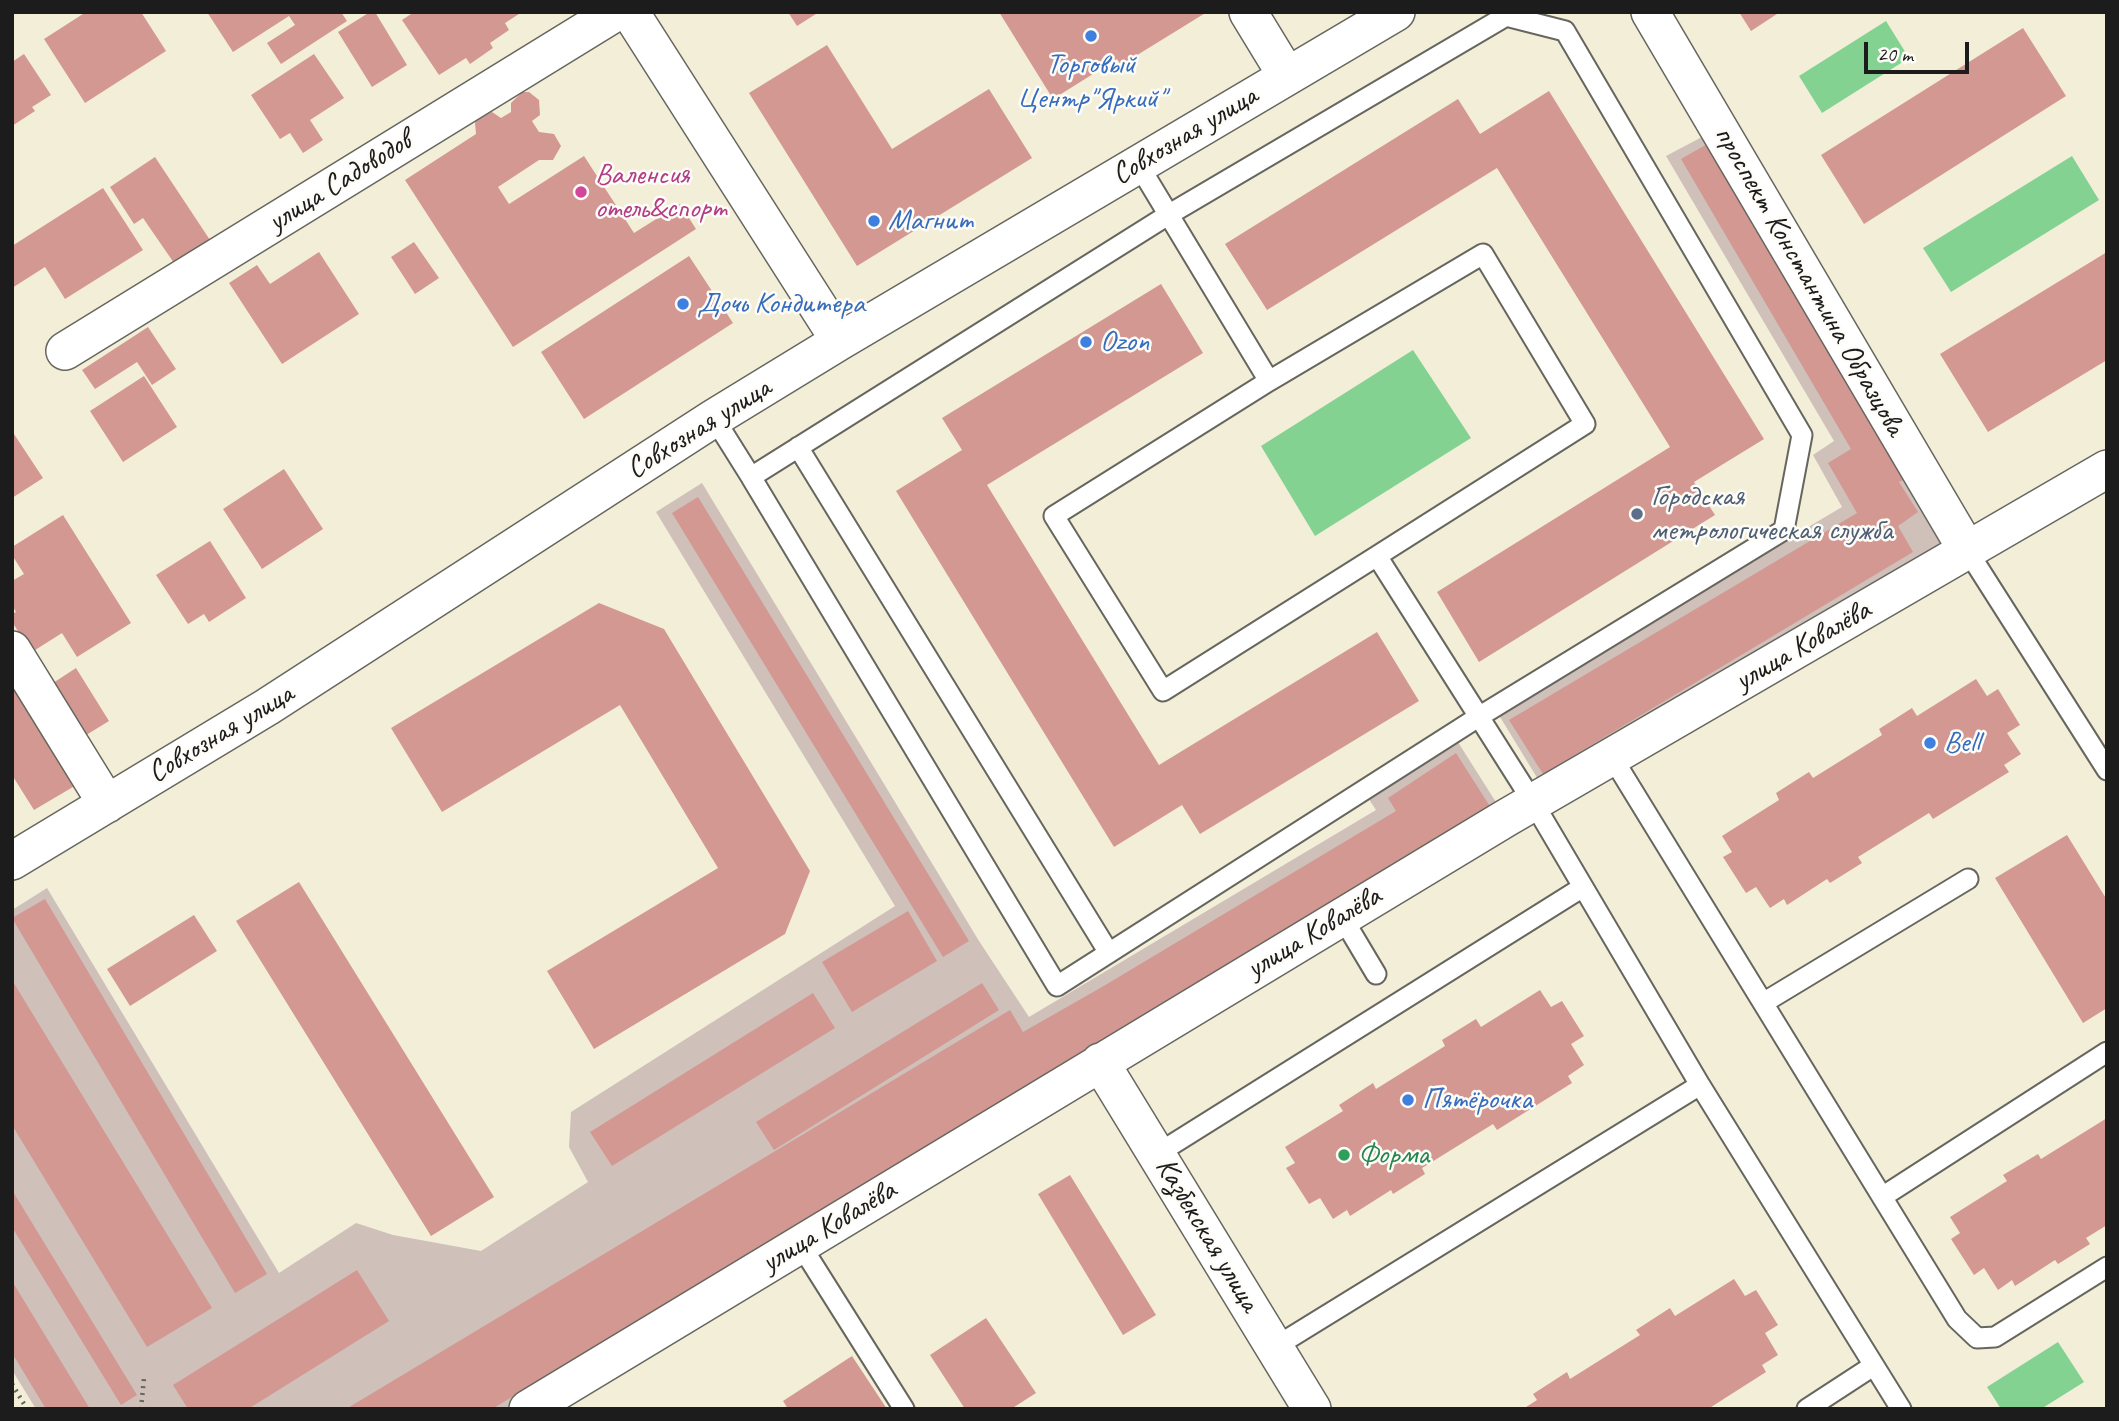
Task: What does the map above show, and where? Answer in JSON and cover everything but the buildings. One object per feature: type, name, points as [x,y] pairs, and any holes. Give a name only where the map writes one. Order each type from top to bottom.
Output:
[{"type":"street","name":"улица Садоводов","points":[[65,351],[616,12]]},
{"type":"street","points":[[630,12],[840,341]]},
{"type":"street","points":[[1248,12],[1287,76]]},
{"type":"street","name":"Совхозная улица","points":[[12,861],[267,707],[714,418],[1396,12]]},
{"type":"street","name":"проспект Константина Образцова","points":[[1650,12],[1966,550]]},
{"type":"street","name":"улица Ковалёва","points":[[528,1409],[1533,802],[2107,469]]},
{"type":"street","points":[[12,650],[107,804]]},
{"type":"street","name":"Казбекская улица","points":[[1100,1062],[1312,1409]]},
{"type":"lane","points":[[714,418],[1057,986],[1480,716],[1784,530],[1802,435],[1565,31],[1506,16],[1168,215],[751,477]]},
{"type":"lane","points":[[1138,164],[1269,381]]},
{"type":"lane","points":[[1483,254],[1585,424],[1377,556],[1163,691],[1054,516],[1269,381],[1483,254]]},
{"type":"lane","points":[[799,447],[1109,953]]},
{"type":"lane","points":[[1966,550],[2107,770]]},
{"type":"lane","points":[[1377,556],[1533,802],[1700,1085],[1901,1409]]},
{"type":"lane","points":[[1612,757],[1957,1319],[1977,1338],[1995,1337],[2107,1267]]},
{"type":"lane","points":[[1763,1003],[1968,879]]},
{"type":"lane","points":[[1157,1154],[1583,887]]},
{"type":"lane","points":[[1342,917],[1376,974]]},
{"type":"lane","points":[[1882,1197],[2107,1052]]},
{"type":"lane","points":[[1275,1347],[1700,1085]]},
{"type":"lane","points":[[800,1244],[904,1409]]},
{"type":"lane","points":[[1807,1409],[1873,1366]]},
{"type":"path","points":[[141,1409],[144,1378]]},
{"type":"path","points":[[12,1384],[27,1409]]},
{"type":"shaded area","points":[[1719,128],[1967,550],[1547,794],[1497,712],[1842,507],[1813,455],[1834,441],[1666,156]]},
{"type":"shaded area","points":[[702,483],[979,941],[1029,1017],[1376,810],[1367,796],[1456,739],[1506,818],[528,1409],[36,1409],[12,1370],[12,910],[47,888],[279,1273],[356,1223],[393,1235],[481,1251],[588,1182],[569,1147],[571,1112],[895,906],[656,512]]},
{"type":"green space","points":[[1886,21],[1909,58],[1822,113],[1799,76]]},
{"type":"green space","points":[[2072,156],[2099,200],[1951,292],[1923,248]]},
{"type":"green space","points":[[1413,350],[1471,438],[1315,536],[1261,446]]},
{"type":"green space","points":[[2058,1342],[2084,1382],[2041,1409],[2001,1409],[1987,1387]]},
{"type":"place","name":"Торговый Центр\"Яркий\"","points":[[1091,36]]},
{"type":"place","name":"Валенсия отель&спорт","points":[[581,192]]},
{"type":"place","name":"Магнит","points":[[874,221]]},
{"type":"place","name":"Дочь Кондитера","points":[[683,304]]},
{"type":"place","name":"Ozon","points":[[1086,342]]},
{"type":"place","name":"Городская метрологическая служба","points":[[1637,514]]},
{"type":"place","name":"Bell","points":[[1930,743]]},
{"type":"place","name":"Пятёрочка","points":[[1408,1100]]},
{"type":"place","name":"Форма","points":[[1344,1155]]}]
